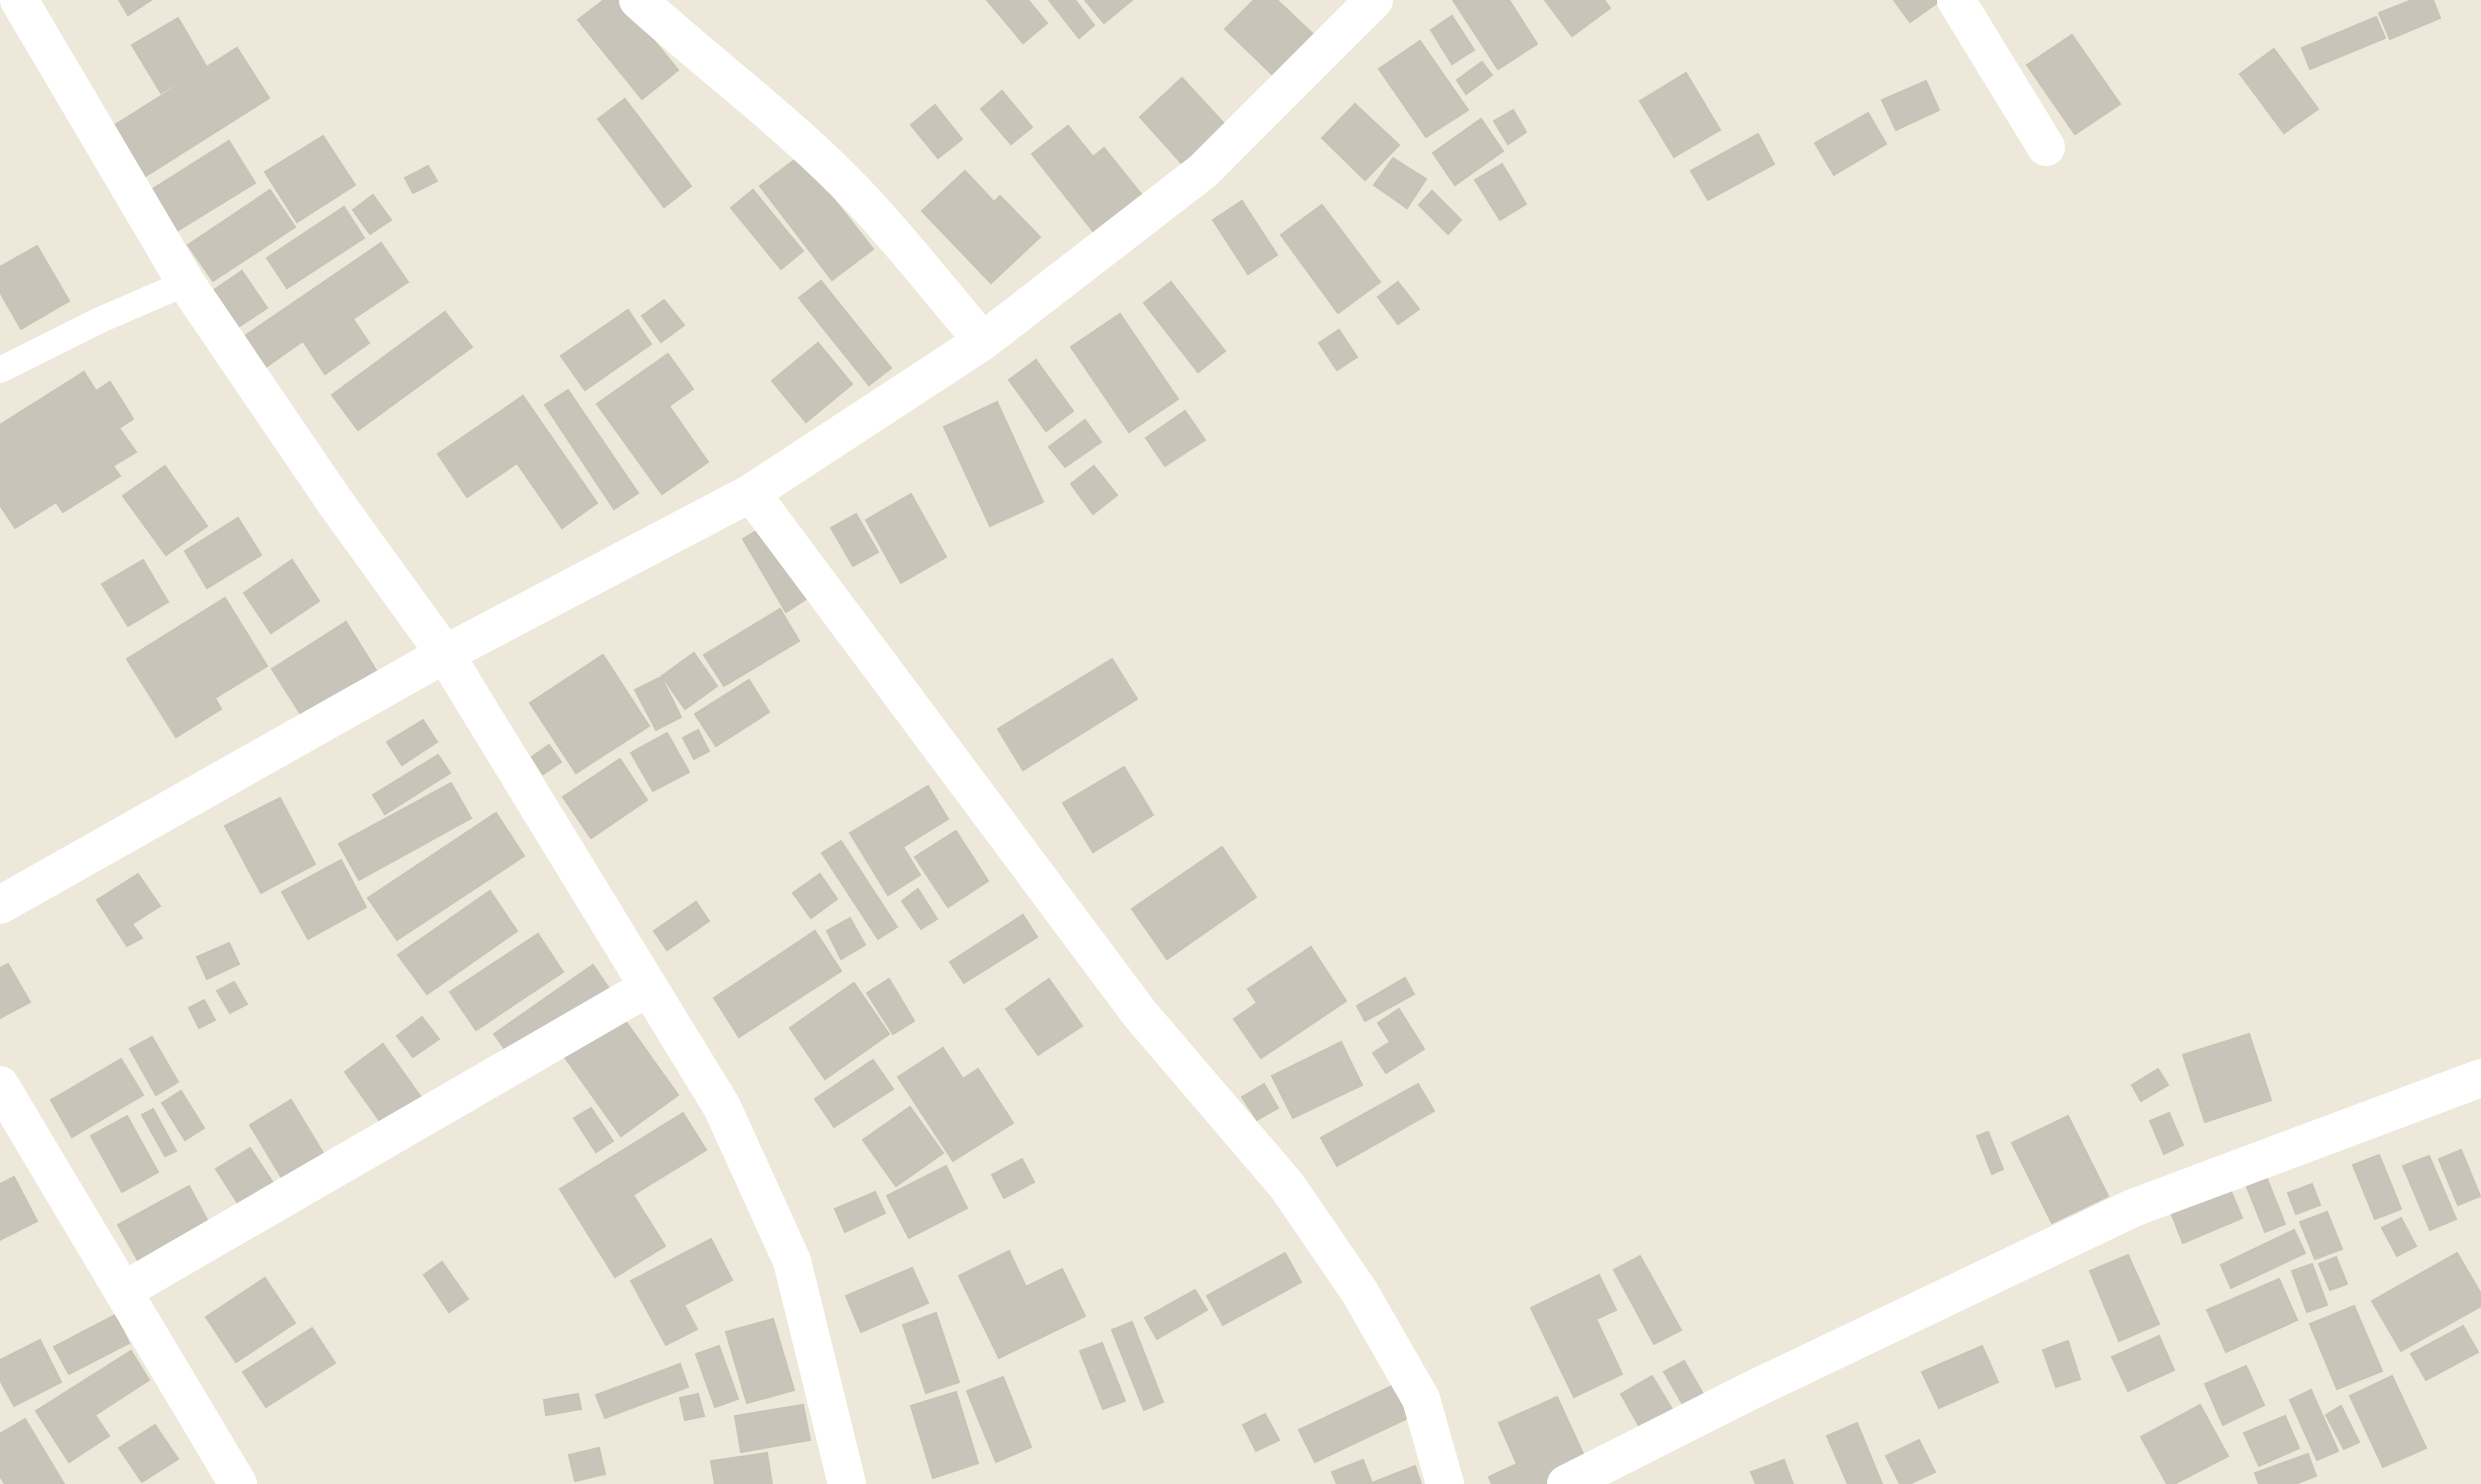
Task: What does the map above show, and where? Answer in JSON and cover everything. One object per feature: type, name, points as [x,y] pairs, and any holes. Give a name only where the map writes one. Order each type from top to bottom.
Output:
[{"type":"street","points":[[19,0],[186,282],[335,502],[445,654],[722,1107],[792,1261],[847,1484]]},
{"type":"street","points":[[638,0],[708,63],[755,98],[844,180],[983,341]]},
{"type":"street","points":[[0,905],[445,654],[751,493],[983,341],[1203,171],[1374,0]]},
{"type":"street","points":[[1956,0],[2046,147]]},
{"type":"street","points":[[751,493],[1140,1014],[1294,1197],[1359,1291],[1421,1399],[1445,1484]]},
{"type":"street","points":[[123,1291],[647,988]]},
{"type":"street","points":[[1566,1484],[1752,1390],[2133,1208],[2481,1078]]},
{"type":"street","points":[[0,1085],[238,1484]]},
{"type":"lane","points":[[0,370],[100,320],[186,282]]},
{"type":"building","points":[[119,0],[151,0],[128,15]]},
{"type":"building","points":[[604,0],[621,0],[678,70],[642,99],[578,20]]},
{"type":"building","points":[[987,0],[1028,0],[1047,23],[1023,43]]},
{"type":"building","points":[[1049,0],[1075,0],[1094,25],[1079,38]]},
{"type":"building","points":[[1085,0],[1132,0],[1104,23]]},
{"type":"building","points":[[1254,0],[1277,0],[1317,38],[1277,79],[1225,29]]},
{"type":"building","points":[[1453,0],[1509,0],[1537,44],[1498,69]]},
{"type":"building","points":[[1545,0],[1604,0],[1610,8],[1572,36]]},
{"type":"building","points":[[1894,0],[1941,0],[1910,22]]},
{"type":"building","points":[[2412,0],[2433,0],[2440,18],[2390,39],[2379,13]]},
{"type":"building","points":[[1452,16],[1474,50],[1452,64],[1431,30]]},
{"type":"building","points":[[2376,17],[2385,38],[2310,69],[2302,48]]},
{"type":"building","points":[[178,18],[206,66],[161,93],[132,45]]},
{"type":"building","points":[[2072,35],[2120,104],[2075,134],[2027,65]]},
{"type":"building","points":[[1420,41],[1468,110],[1426,137],[1379,69]]},
{"type":"building","points":[[237,48],[269,98],[136,182],[104,132]]},
{"type":"building","points":[[2274,49],[2318,109],[2284,133],[2240,74]]},
{"type":"building","points":[[1482,62],[1492,75],[1466,94],[1457,80]]},
{"type":"building","points":[[1686,73],[1720,130],[1674,157],[1640,101]]},
{"type":"building","points":[[1182,78],[1229,129],[1186,168],[1140,117]]},
{"type":"building","points":[[1926,81],[1939,110],[1896,130],[1882,100]]},
{"type":"building","points":[[1002,91],[1032,127],[1011,144],[981,109]]},
{"type":"building","points":[[625,99],[691,186],[664,207],[598,119]]},
{"type":"building","points":[[1355,104],[1399,145],[1365,180],[1322,138]]},
{"type":"building","points":[[935,105],[962,139],[938,158],[911,125]]},
{"type":"building","points":[[1513,110],[1526,132],[1508,144],[1494,121]]},
{"type":"building","points":[[1868,113],[1886,144],[1834,175],[1815,143]]},
{"type":"building","points":[[1481,119],[1503,151],[1455,185],[1433,153]]},
{"type":"building","points":[[1068,126],[1093,157],[1104,148],[1145,199],[1097,236],[1032,154]]},
{"type":"building","points":[[1758,134],[1774,164],[1708,200],[1691,171]]},
{"type":"building","points":[[323,136],[355,185],[297,222],[265,172]]},
{"type":"building","points":[[229,141],[255,183],[177,231],[151,190]]},
{"type":"building","points":[[800,156],[873,249],[832,280],[760,186]]},
{"type":"building","points":[[1393,158],[1426,179],[1407,208],[1374,185]]},
{"type":"building","points":[[1502,164],[1526,204],[1500,220],[1475,180]]},
{"type":"building","points":[[428,166],[437,181],[413,193],[405,178]]},
{"type":"building","points":[[965,171],[994,202],[1000,196],[1040,237],[991,283],[922,211]]},
{"type":"building","points":[[270,190],[295,227],[213,281],[188,245]]},
{"type":"building","points":[[753,190],[803,251],[781,269],[731,208]]},
{"type":"building","points":[[1432,191],[1461,220],[1448,234],[1419,205]]},
{"type":"building","points":[[373,195],[391,220],[370,234],[353,210]]},
{"type":"building","points":[[1242,201],[1277,255],[1248,274],[1213,220]]},
{"type":"building","points":[[1322,205],[1380,282],[1338,313],[1281,235]]},
{"type":"building","points":[[344,207],[364,238],[287,288],[267,258]]},
{"type":"building","points":[[381,243],[408,282],[353,319],[369,343],[325,374],[303,341],[257,373],[236,342]]},
{"type":"building","points":[[37,246],[69,301],[21,329],[0,292],[0,267]]},
{"type":"building","points":[[242,271],[267,308],[238,327],[214,290]]},
{"type":"building","points":[[821,281],[891,368],[869,385],[799,298]]},
{"type":"building","points":[[1171,282],[1225,351],[1198,372],[1144,303]]},
{"type":"building","points":[[1398,282],[1419,309],[1398,324],[1378,297]]},
{"type":"building","points":[[664,300],[684,325],[661,342],[642,316]]},
{"type":"building","points":[[628,310],[651,344],[585,390],[561,356]]},
{"type":"building","points":[[445,312],[472,347],[358,430],[332,395]]},
{"type":"building","points":[[1120,314],[1178,399],[1129,432],[1071,347]]},
{"type":"building","points":[[1339,330],[1357,357],[1337,370],[1319,343]]},
{"type":"building","points":[[818,343],[852,384],[806,422],[772,381]]},
{"type":"building","points":[[668,354],[693,389],[669,406],[708,462],[662,494],[597,404]]},
{"type":"building","points":[[1036,360],[1073,411],[1046,431],[1009,380]]},
{"type":"building","points":[[84,372],[96,391],[110,382],[133,419],[119,428],[136,452],[113,466],[120,476],[63,512],[56,502],[15,528],[0,505],[0,425]]},
{"type":"building","points":[[568,390],[638,493],[614,509],[545,405]]},
{"type":"building","points":[[523,396],[597,503],[562,528],[517,463],[467,497],[438,454]]},
{"type":"building","points":[[997,402],[1043,502],[990,526],[944,427]]},
{"type":"building","points":[[1185,411],[1205,440],[1165,466],[1146,438]]},
{"type":"building","points":[[1085,420],[1101,442],[1065,467],[1049,447]]},
{"type":"building","points":[[165,466],[207,526],[166,555],[123,496]]},
{"type":"building","points":[[1094,466],[1117,495],[1093,514],[1071,484]]},
{"type":"building","points":[[911,494],[946,557],[901,583],[866,520]]},
{"type":"building","points":[[856,514],[878,552],[853,566],[831,528]]},
{"type":"building","points":[[238,518],[261,555],[207,588],[185,551]]},
{"type":"building","points":[[763,527],[806,599],[786,612],[743,539]]},
{"type":"building","points":[[143,560],[168,602],[128,626],[102,584]]},
{"type":"building","points":[[292,560],[319,601],[271,633],[244,593]]},
{"type":"building","points":[[225,598],[267,666],[215,698],[221,709],[176,737],[127,659]]},
{"type":"building","points":[[780,609],[799,641],[724,686],[704,655]]},
{"type":"building","points":[[346,622],[379,675],[305,721],[272,669]]},
{"type":"building","points":[[694,653],[717,686],[685,709],[662,676]]},
{"type":"building","points":[[603,655],[649,726],[576,773],[530,703]]},
{"type":"building","points":[[1112,659],[1137,699],[1023,770],[998,729]]},
{"type":"building","points":[[661,677],[681,717],[656,730],[635,690]]},
{"type":"building","points":[[749,680],[769,712],[716,746],[695,714]]},
{"type":"building","points":[[423,720],[437,742],[402,765],[387,742]]},
{"type":"building","points":[[698,730],[709,751],[694,759],[683,738]]},
{"type":"building","points":[[667,733],[689,772],[653,791],[631,753]]},
{"type":"building","points":[[549,745],[561,762],[543,774],[532,757]]},
{"type":"building","points":[[438,755],[450,773],[385,814],[373,795]]},
{"type":"building","points":[[620,759],[647,800],[591,838],[563,797]]},
{"type":"building","points":[[1124,767],[1153,815],[1093,852],[1063,803]]},
{"type":"building","points":[[451,783],[471,818],[359,880],[339,844]]},
{"type":"building","points":[[928,786],[948,819],[903,847],[920,875],[888,895],[850,833]]},
{"type":"building","points":[[280,798],[315,864],[261,893],[225,826]]},
{"type":"building","points":[[496,813],[524,856],[397,940],[368,898]]},
{"type":"building","points":[[956,831],[988,881],[948,907],[915,857]]},
{"type":"building","points":[[841,841],[897,927],[878,939],[822,853]]},
{"type":"building","points":[[1222,847],[1256,897],[1167,959],[1132,909]]},
{"type":"building","points":[[341,860],[366,907],[308,939],[282,892]]},
{"type":"building","points":[[138,874],[160,906],[132,924],[142,938],[127,946],[97,900]]},
{"type":"building","points":[[820,874],[837,899],[811,918],[793,893]]},
{"type":"building","points":[[918,889],[937,919],[921,929],[902,901]]},
{"type":"building","points":[[490,891],[517,931],[427,994],[398,955]]},
{"type":"building","points":[[696,902],[709,921],[667,950],[654,931]]},
{"type":"building","points":[[1023,915],[1037,937],[964,983],[950,962]]},
{"type":"building","points":[[850,918],[865,945],[841,959],[827,931]]},
{"type":"building","points":[[815,931],[841,971],[739,1037],[714,998]]},
{"type":"building","points":[[538,934],[563,972],[476,1030],[450,992]]},
{"type":"building","points":[[229,943],[239,964],[207,979],[197,957]]},
{"type":"building","points":[[1311,947],[1346,1001],[1261,1058],[1234,1019],[1257,1003],[1248,989]]},
{"type":"building","points":[[8,964],[30,1002],[0,1018],[0,968]]},
{"type":"building","points":[[593,965],[612,993],[514,1062],[494,1034]]},
{"type":"building","points":[[1405,978],[1414,994],[1365,1021],[1357,1006]]},
{"type":"building","points":[[889,979],[914,1021],[893,1034],[867,993]]},
{"type":"building","points":[[1049,979],[1082,1026],[1038,1055],[1006,1009]]},
{"type":"building","points":[[234,982],[247,1004],[230,1013],[217,991]]},
{"type":"building","points":[[854,983],[889,1034],[825,1079],[790,1028]]},
{"type":"building","points":[[204,1000],[215,1020],[199,1028],[189,1008]]},
{"type":"building","points":[[1399,1009],[1424,1049],[1386,1073],[1373,1053],[1390,1042],[1378,1023]]},
{"type":"building","points":[[621,1015],[678,1095],[621,1136],[564,1056]]},
{"type":"building","points":[[422,1017],[439,1039],[413,1057],[397,1036]]},
{"type":"building","points":[[2249,1034],[2271,1100],[2205,1122],[2183,1055]]},
{"type":"building","points":[[152,1037],[178,1082],[156,1095],[130,1049]]},
{"type":"building","points":[[1341,1042],[1362,1085],[1293,1118],[1272,1076]]},
{"type":"building","points":[[383,1044],[425,1103],[387,1131],[345,1072]]},
{"type":"building","points":[[943,1048],[963,1079],[978,1069],[1013,1123],[953,1161],[898,1077]]},
{"type":"building","points":[[121,1059],[143,1095],[72,1137],[51,1100]]},
{"type":"building","points":[[873,1060],[893,1089],[834,1127],[815,1099]]},
{"type":"building","points":[[2158,1069],[2168,1085],[2141,1101],[2132,1085]]},
{"type":"building","points":[[1264,1084],[1278,1108],[1257,1120],[1242,1097]]},
{"type":"building","points":[[1418,1084],[1434,1111],[1337,1166],[1321,1138]]},
{"type":"building","points":[[181,1091],[204,1128],[185,1140],[162,1103]]},
{"type":"building","points":[[291,1100],[329,1163],[288,1188],[250,1125]]},
{"type":"building","points":[[910,1107],[943,1153],[896,1186],[863,1140]]},
{"type":"building","points":[[591,1108],[613,1141],[596,1152],[574,1118]]},
{"type":"building","points":[[153,1109],[176,1151],[165,1156],[142,1115]]},
{"type":"building","points":[[683,1113],[706,1150],[633,1195],[665,1246],[615,1277],[560,1189]]},
{"type":"building","points":[[2169,1113],[2183,1145],[2164,1154],[2150,1121]]},
{"type":"building","points":[[127,1116],[158,1172],[122,1192],[91,1136]]},
{"type":"building","points":[[2068,1116],[2108,1196],[2052,1223],[2012,1143]]},
{"type":"building","points":[[1988,1132],[2003,1169],[1992,1174],[1977,1136]]},
{"type":"building","points":[[250,1148],[279,1192],[244,1213],[216,1169]]},
{"type":"building","points":[[2461,1150],[2480,1196],[2458,1205],[2439,1159]]},
{"type":"building","points":[[2379,1155],[2401,1209],[2375,1219],[2353,1165]]},
{"type":"building","points":[[2429,1156],[2456,1219],[2430,1230],[2403,1166]]},
{"type":"building","points":[[1022,1159],[1034,1182],[1004,1198],[992,1175]]},
{"type":"building","points":[[946,1166],[967,1208],[909,1238],[887,1196]]},
{"type":"building","points":[[2265,1174],[2285,1224],[2265,1232],[2245,1182]]},
{"type":"building","points":[[14,1177],[37,1221],[0,1240],[0,1184]]},
{"type":"building","points":[[2312,1184],[2320,1205],[2296,1214],[2288,1193]]},
{"type":"building","points":[[189,1186],[212,1229],[142,1268],[118,1225]]},
{"type":"building","points":[[2229,1187],[2242,1218],[2183,1243],[2170,1210]]},
{"type":"building","points":[[875,1192],[885,1213],[845,1232],[835,1209]]},
{"type":"building","points":[[2327,1212],[2342,1249],[2315,1259],[2300,1222]]},
{"type":"building","points":[[2401,1218],[2416,1246],[2397,1256],[2382,1228]]},
{"type":"building","points":[[2294,1230],[2305,1253],[2231,1288],[2221,1265]]},
{"type":"building","points":[[711,1239],[732,1280],[684,1305],[697,1329],[666,1345],[631,1281]]},
{"type":"building","points":[[1009,1251],[1026,1287],[1062,1269],[1085,1316],[999,1358],[959,1276]]},
{"type":"building","points":[[1285,1253],[1301,1282],[1223,1325],[1207,1296]]},
{"type":"building","points":[[2457,1253],[2481,1294],[2481,1306],[2401,1351],[2372,1301]]},
{"type":"building","points":[[2128,1255],[2159,1324],[2119,1341],[2090,1271]]},
{"type":"building","points":[[1640,1256],[1681,1330],[1654,1344],[1614,1270]]},
{"type":"building","points":[[2336,1257],[2347,1284],[2330,1290],[2319,1264]]},
{"type":"building","points":[[442,1262],[468,1299],[449,1312],[424,1275]]},
{"type":"building","points":[[2312,1264],[2327,1305],[2307,1312],[2292,1271]]},
{"type":"building","points":[[912,1268],[928,1303],[861,1332],[846,1296]]},
{"type":"building","points":[[1599,1275],[1616,1310],[1596,1319],[1622,1374],[1574,1397],[1531,1308]]},
{"type":"building","points":[[265,1278],[295,1323],[236,1362],[206,1317]]},
{"type":"building","points":[[2279,1279],[2297,1320],[2226,1352],[2207,1310]]},
{"type":"building","points":[[1195,1290],[1207,1310],[1157,1339],[1145,1318]]},
{"type":"building","points":[[2354,1306],[2382,1371],[2337,1389],[2310,1324]]},
{"type":"building","points":[[936,1313],[959,1382],[926,1393],[903,1325]]},
{"type":"building","points":[[115,1315],[129,1343],[69,1374],[54,1347]]},
{"type":"building","points":[[773,1319],[794,1390],[747,1403],[726,1332]]},
{"type":"building","points":[[1132,1322],[1163,1402],[1144,1410],[1112,1330]]},
{"type":"building","points":[[2463,1326],[2478,1352],[2426,1380],[2411,1354]]},
{"type":"building","points":[[312,1328],[335,1363],[266,1407],[243,1372]]},
{"type":"building","points":[[2159,1336],[2174,1370],[2128,1391],[2112,1357]]},
{"type":"building","points":[[40,1340],[61,1382],[14,1406],[0,1380],[0,1360]]},
{"type":"building","points":[[2068,1341],[2080,1379],[2056,1387],[2043,1350]]},
{"type":"building","points":[[1102,1343],[1125,1401],[1103,1409],[1080,1351]]},
{"type":"building","points":[[719,1346],[738,1399],[715,1407],[696,1354]]},
{"type":"building","points":[[1982,1346],[1998,1382],[1939,1408],[1922,1372]]},
{"type":"building","points":[[131,1351],[149,1380],[95,1415],[109,1436],[69,1462],[36,1411]]},
{"type":"building","points":[[1684,1361],[1709,1404],[1689,1415],[1664,1372]]},
{"type":"building","points":[[680,1364],[688,1387],[605,1418],[596,1395]]},
{"type":"building","points":[[2246,1366],[2264,1405],[2223,1425],[2205,1384]]},
{"type":"building","points":[[1652,1376],[1678,1419],[1646,1438],[1621,1394]]},
{"type":"building","points":[[2392,1376],[2426,1448],[2383,1467],[2350,1396]]},
{"type":"building","points":[[1003,1377],[1031,1447],[996,1462],[967,1391]]},
{"type":"building","points":[[1394,1385],[1410,1417],[1315,1462],[1299,1430]]},
{"type":"building","points":[[2311,1390],[2338,1451],[2317,1460],[2290,1400]]},
{"type":"building","points":[[956,1392],[978,1463],[933,1478],[911,1406]]},
{"type":"building","points":[[578,1394],[581,1409],[546,1415],[544,1400]]},
{"type":"building","points":[[698,1394],[704,1416],[685,1420],[680,1398]]},
{"type":"building","points":[[1557,1397],[1591,1471],[1561,1484],[1492,1484],[1489,1477],[1517,1464],[1499,1423]]},
{"type":"building","points":[[803,1405],[810,1440],[741,1452],[735,1416]]},
{"type":"building","points":[[2200,1405],[2228,1456],[2174,1484],[2167,1484],[2141,1437]]},
{"type":"building","points":[[2341,1406],[2359,1442],[2344,1449],[2326,1415]]},
{"type":"building","points":[[1265,1414],[1279,1440],[1256,1451],[1243,1425]]},
{"type":"building","points":[[2285,1416],[2299,1448],[2259,1466],[2244,1433]]},
{"type":"building","points":[[25,1419],[64,1484],[5,1484],[0,1476],[0,1434]]},
{"type":"building","points":[[1857,1423],[1882,1484],[1848,1484],[1827,1436]]},
{"type":"building","points":[[155,1425],[178,1459],[142,1482],[119,1448]]},
{"type":"building","points":[[1919,1440],[1935,1472],[1909,1484],[1900,1484],[1886,1456]]},
{"type":"building","points":[[599,1448],[605,1474],[575,1481],[569,1455]]},
{"type":"building","points":[[767,1453],[772,1484],[715,1484],[711,1461]]},
{"type":"building","points":[[2308,1454],[2316,1476],[2295,1484],[2259,1484],[2255,1473]]},
{"type":"building","points":[[1363,1460],[1372,1483],[1415,1466],[1421,1484],[1337,1484],[1332,1472]]},
{"type":"building","points":[[1784,1460],[1793,1484],[1756,1484],[1751,1472]]}]
